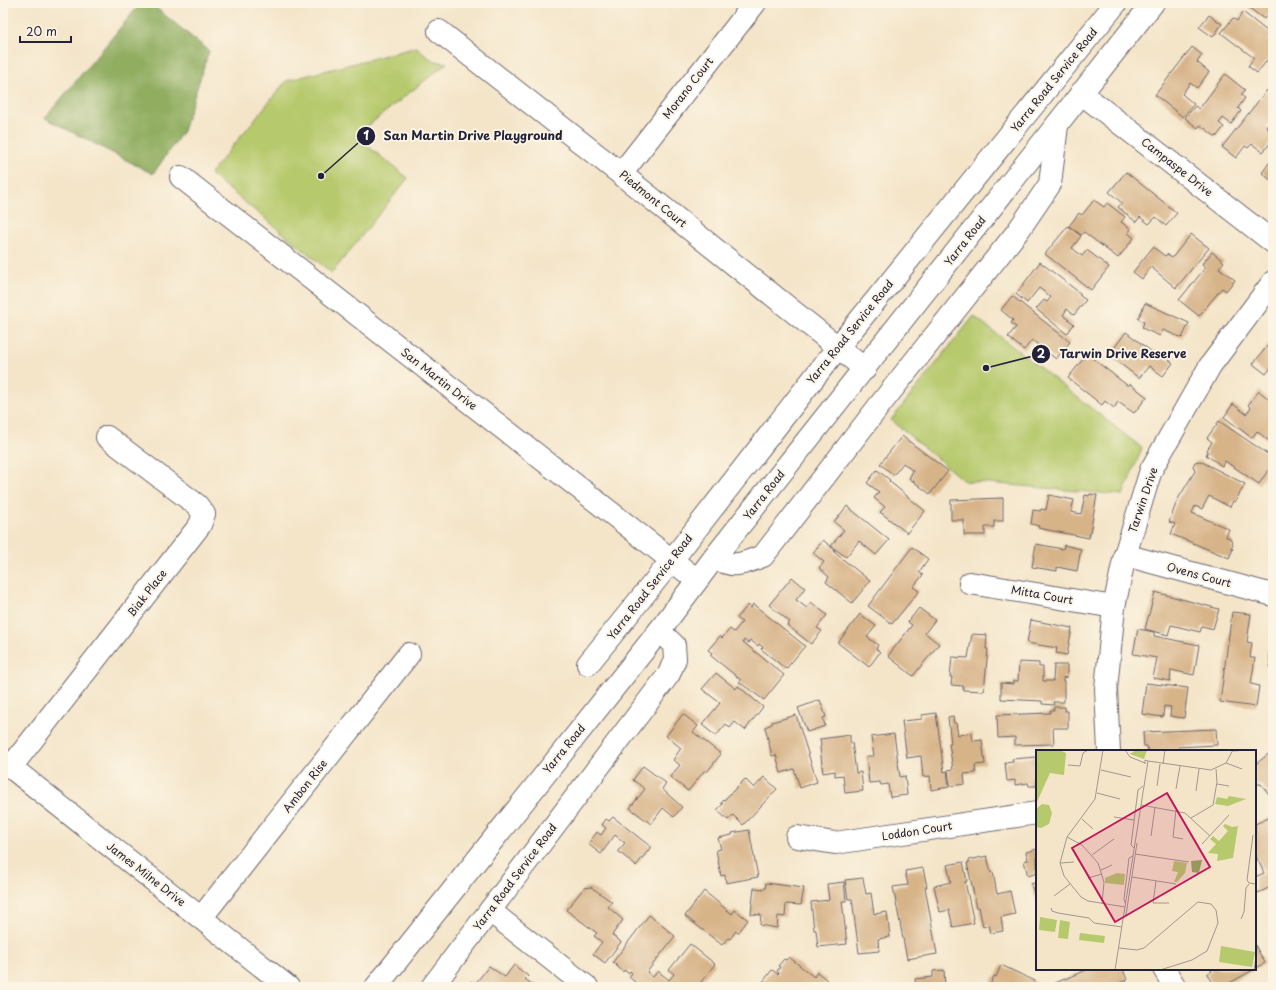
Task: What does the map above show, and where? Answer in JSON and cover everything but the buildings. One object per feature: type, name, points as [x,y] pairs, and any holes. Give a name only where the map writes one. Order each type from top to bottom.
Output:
[{"type":"street","name":"Morano Court","points":[[621,174],[755,3]]},
{"type":"street","name":"Yarra Road Service Road","points":[[588,664],[672,560],[838,347],[1116,3]]},
{"type":"street","name":"Yarra Road","points":[[376,987],[659,631],[714,558],[1153,3]]},
{"type":"street","name":"Piedmont Court","points":[[439,31],[865,369]]},
{"type":"street","name":"Campaspe Drive","points":[[1082,93],[1273,242]]},
{"type":"street","points":[[714,558],[724,563],[738,566],[763,556],[879,406],[1018,231],[1050,184],[1057,125]]},
{"type":"street","name":"San Martin Drive","points":[[181,177],[697,580]]},
{"type":"street","name":"Tarwin Drive","points":[[1110,750],[1106,689],[1114,607],[1125,555],[1151,470],[1210,366],[1273,282]]},
{"type":"street","name":"Biak Place","points":[[7,764],[200,525],[204,514],[197,505],[107,437]]},
{"type":"street","name":"Ovens Court","points":[[1125,555],[1273,595]]},
{"type":"street","name":"Mitta Court","points":[[970,583],[1114,607]]},
{"type":"street","name":"Yarra Road Service Road","points":[[432,987],[669,674],[675,659],[674,645],[659,631]]},
{"type":"street","name":"Ambon Rise","points":[[201,918],[409,654]]},
{"type":"street","name":"James Milne Drive","points":[[7,764],[288,987]]},
{"type":"street","name":"Loddon Court","points":[[797,837],[835,843],[1036,813]]},
{"type":"street","points":[[490,911],[587,987]]},
{"type":"street","points":[[1165,970],[1175,987]]},
{"type":"green space","points":[[141,3],[150,3],[209,51],[183,131],[153,174],[45,118]]},
{"type":"green space","points":[[417,47],[423,54],[430,58],[447,63],[355,136],[408,178],[332,273],[210,174],[286,81]]},
{"type":"green space","points":[[974,316],[1142,448],[1123,495],[964,481],[891,420]]},
{"type":"place","name":"San Martin Drive Playground","points":[[321,176]]},
{"type":"place","name":"Tarwin Drive Reserve","points":[[986,368]]}]
